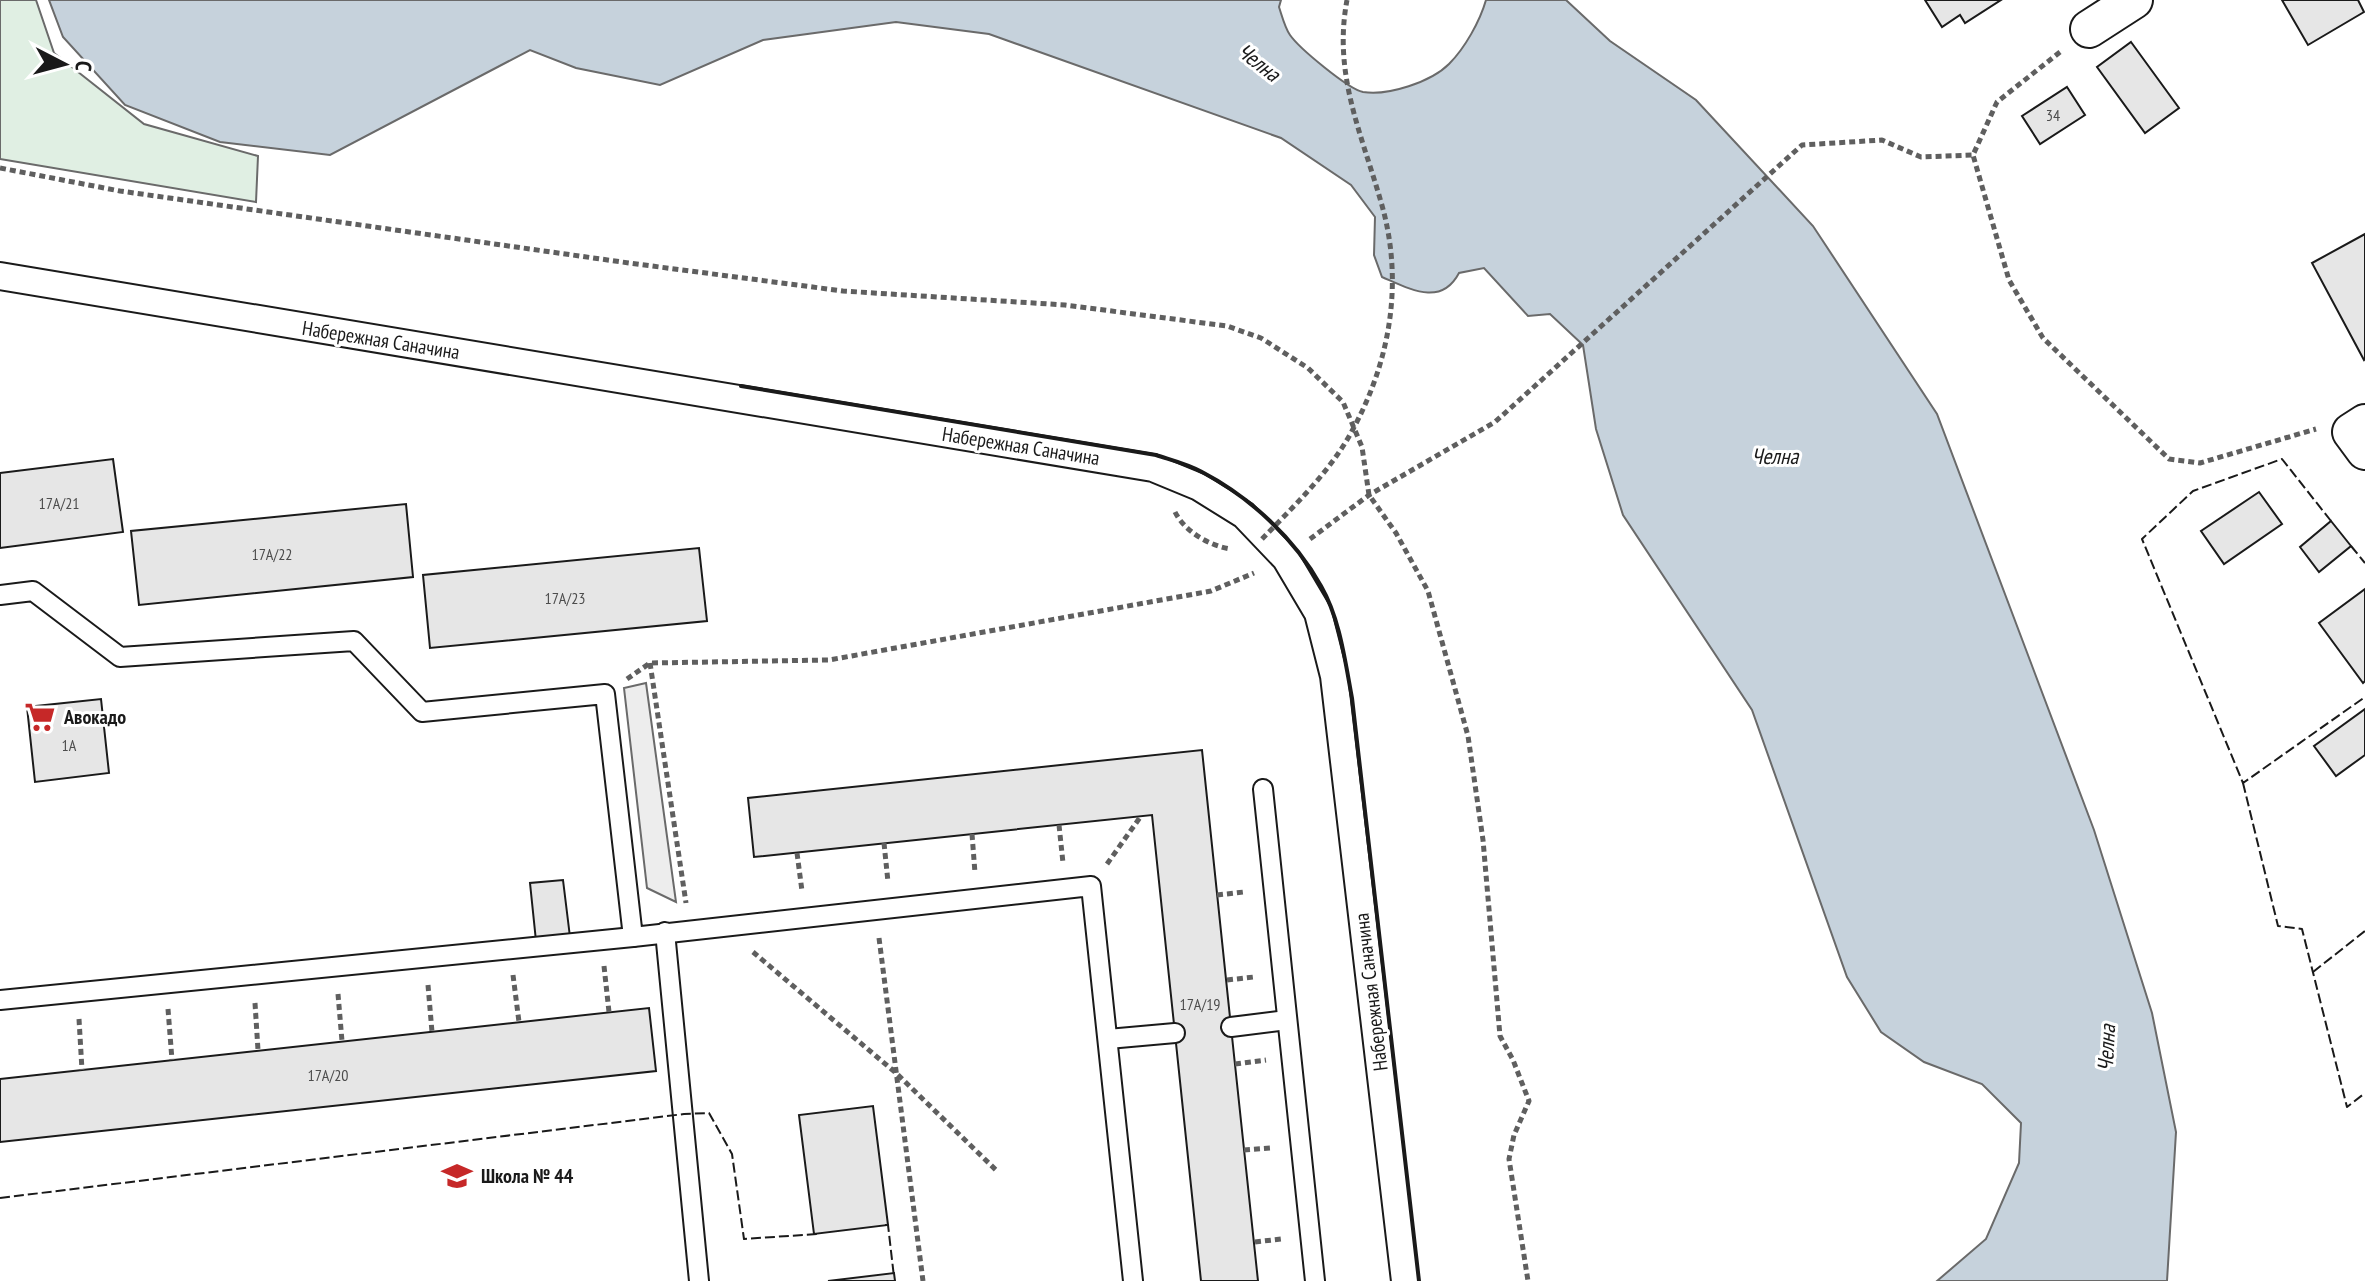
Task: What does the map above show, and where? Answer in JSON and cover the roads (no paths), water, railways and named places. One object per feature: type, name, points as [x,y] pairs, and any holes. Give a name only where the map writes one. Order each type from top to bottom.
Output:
[{"type":"street","points":[[2089,29],[2134,0]]},
{"type":"street","name":"Набережная Саначина","points":[[0,276],[1153,468],[1199,487],[1244,515],[1286,559],[1318,613],[1334,676],[1405,1281]]},
{"type":"lane","points":[[0,595],[33,591],[120,657],[354,641],[422,712],[605,694],[633,937]]},
{"type":"lane","points":[[1263,789],[1315,1281]]},
{"type":"lane","points":[[0,1000],[633,937],[1091,886],[1133,1281]]},
{"type":"lane","points":[[665,932],[699,1281]]},
{"type":"lane","points":[[1231,1027],[1287,1020]]},
{"type":"lane","points":[[1108,1039],[1175,1033]]},
{"type":"water","name":"Челна","points":[[49,0],[1281,0],[1279,7],[1284,22],[1295,41],[1347,84],[1373,93],[1409,86],[1441,71],[1466,42],[1486,0],[1566,0],[1610,41],[1696,100],[1813,226],[1937,414],[2094,830],[2152,1013],[2176,1132],[2167,1281],[1937,1281],[1986,1239],[2019,1163],[2021,1123],[1982,1084],[1924,1062],[1881,1032],[1847,977],[1752,710],[1623,515],[1596,429],[1583,345],[1550,314],[1528,316],[1484,268],[1459,273],[1443,290],[1434,292],[1414,290],[1382,277],[1374,255],[1375,217],[1351,185],[1281,138],[989,34],[896,22],[763,40],[660,85],[576,68],[530,50],[330,155],[220,142],[125,105],[63,37]]},
{"type":"place","name":"Авокадо","points":[[40,717]]},
{"type":"place","name":"Школа № 44","points":[[457,1176]]}]
